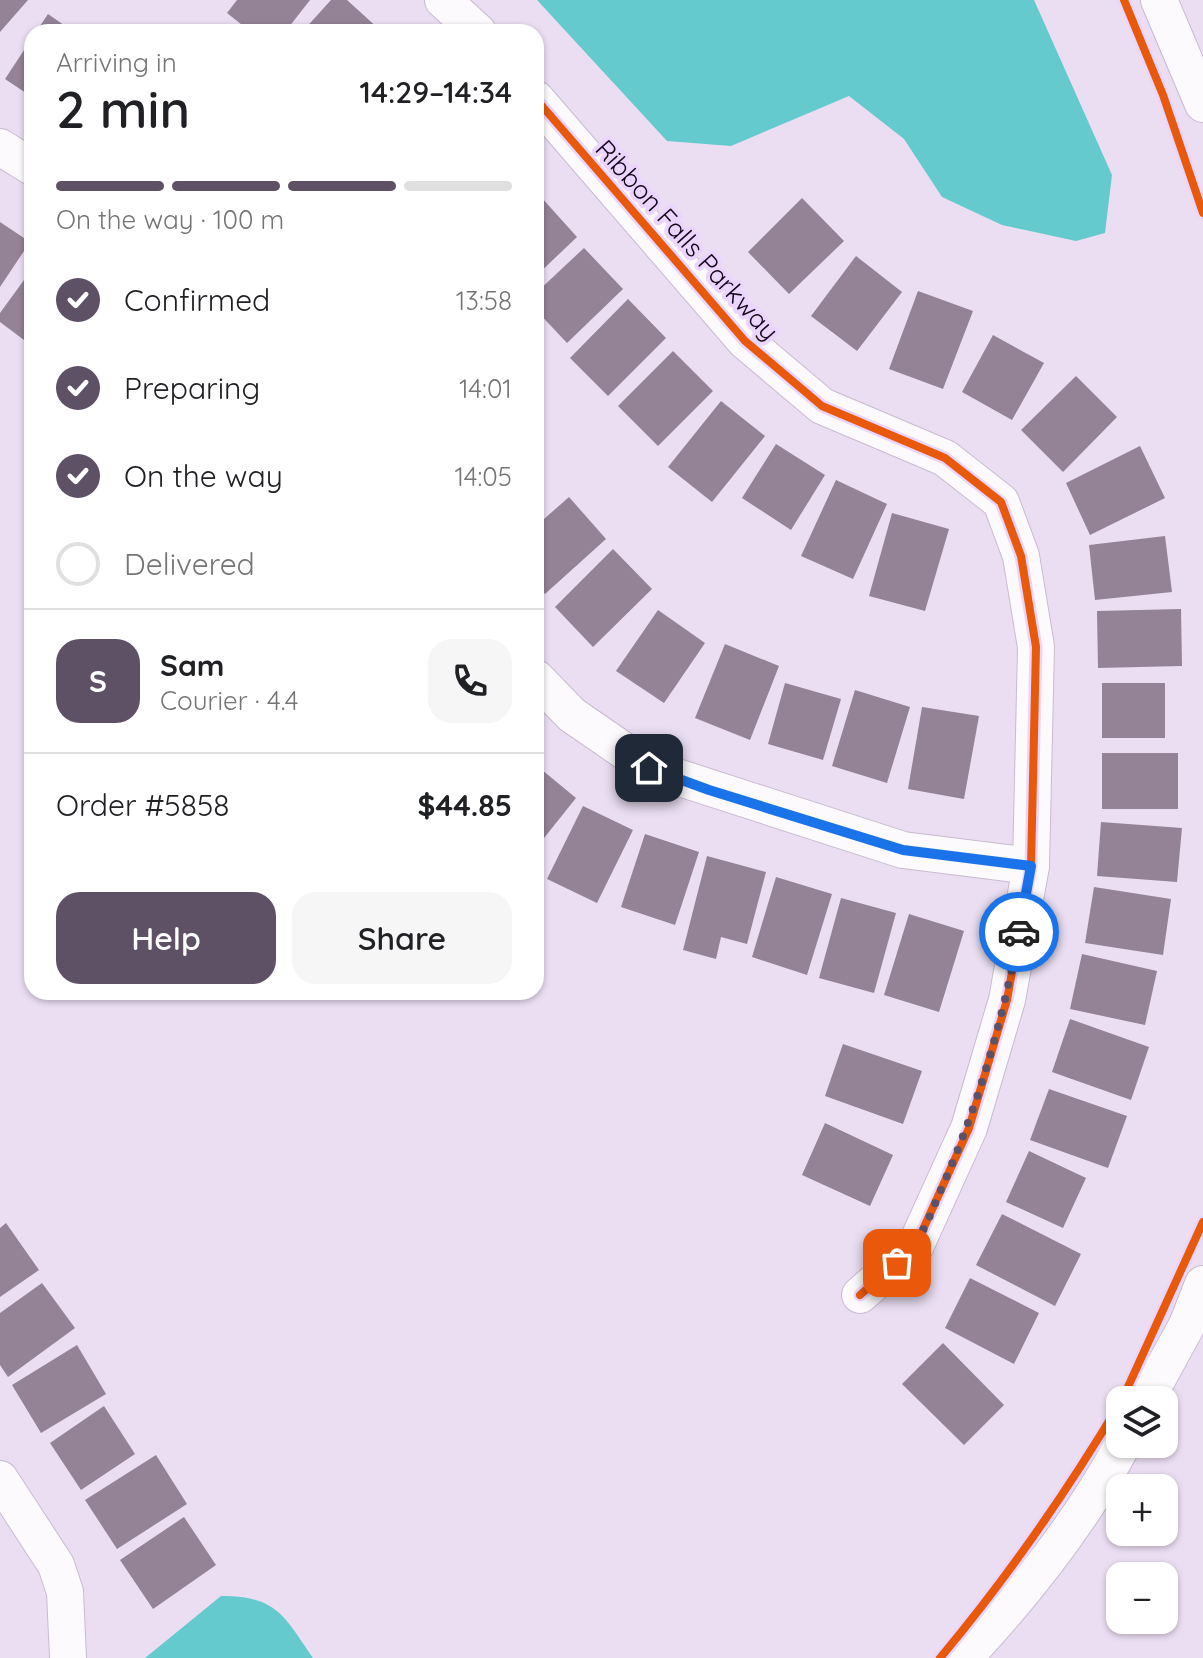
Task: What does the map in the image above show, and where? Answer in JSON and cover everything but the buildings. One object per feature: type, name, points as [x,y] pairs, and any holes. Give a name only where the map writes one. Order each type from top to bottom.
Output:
[{"type":"street","points":[[443,0],[469,24]]},
{"type":"street","points":[[1159,0],[1203,104]]},
{"type":"street","name":"Ribbon Falls Parkway","points":[[544,108],[756,351],[822,406],[945,458],[1001,502],[1021,556],[1036,647],[1031,866],[1007,1000],[969,1128],[915,1247],[860,1295]]},
{"type":"street","points":[[0,147],[24,162]]},
{"type":"street","points":[[544,686],[572,715],[649,768],[709,790],[903,850],[1031,866]]},
{"type":"street","points":[[1154,1386],[1187,1325],[1203,1284]]},
{"type":"street","points":[[964,1658],[1013,1605],[1115,1458]]},
{"type":"street","points":[[0,1479],[56,1565],[65,1592],[68,1658]]},
{"type":"shaded area","points":[[537,0],[1034,0],[1112,175],[1105,233],[1076,241],[1002,225],[942,197],[904,139],[849,96],[731,146],[667,141]]},
{"type":"shaded area","points":[[221,1596],[255,1600],[277,1611],[313,1658],[145,1658]]},
{"type":"cycle path","points":[[1124,0],[1163,95],[1203,213]]},
{"type":"cycle path","points":[[544,108],[745,341],[822,406],[945,458],[1001,502],[1021,556],[1036,647],[1031,866],[1007,1000],[969,1128],[915,1247],[860,1295]]},
{"type":"cycle path","points":[[1128,1386],[1203,1222]]},
{"type":"cycle path","points":[[940,1658],[1035,1534],[1106,1426]]},
{"type":"way so far","points":[[897,1263],[915,1247],[969,1128],[1007,1000],[1019,932]]},
{"type":"route","points":[[649,768],[709,790],[903,850],[1031,866],[1019,932]]}]
